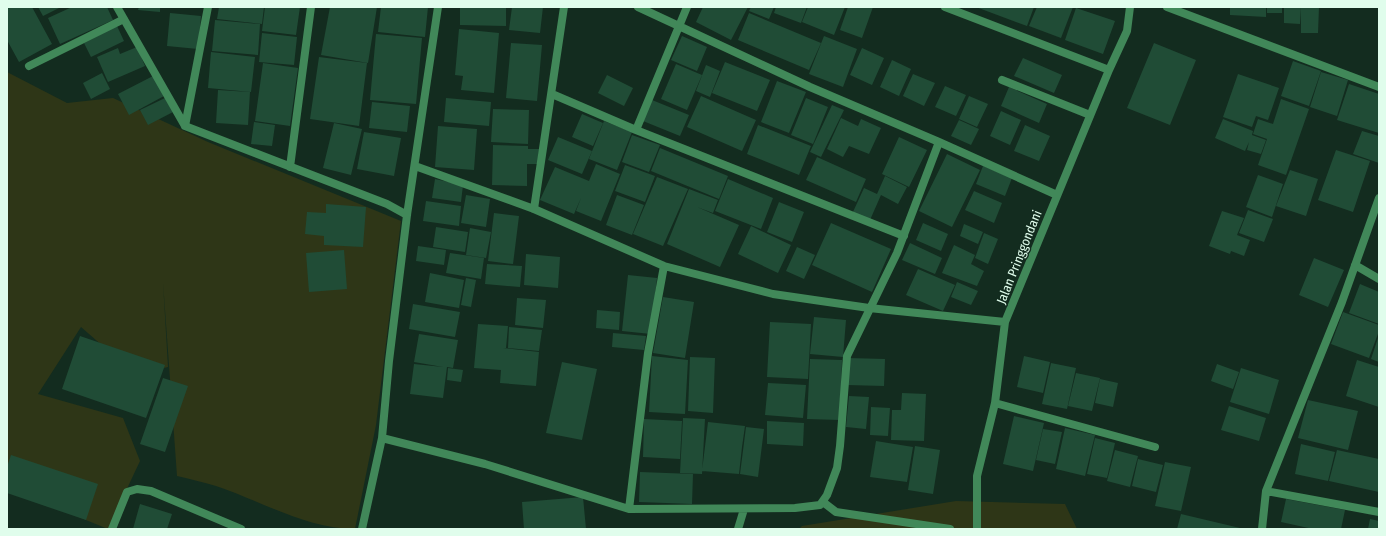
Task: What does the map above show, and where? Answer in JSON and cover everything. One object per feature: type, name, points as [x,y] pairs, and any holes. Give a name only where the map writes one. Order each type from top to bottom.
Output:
[{"type":"street","points":[[117,7],[185,126],[387,204],[407,215]]},
{"type":"street","points":[[185,126],[208,7]]},
{"type":"street","points":[[290,167],[311,7]]},
{"type":"street","points":[[362,529],[382,438],[389,361],[407,215],[438,7]]},
{"type":"street","points":[[534,209],[564,7]]},
{"type":"street","points":[[638,7],[810,86],[940,142],[1057,195]]},
{"type":"street","points":[[636,130],[687,7]]},
{"type":"street","points":[[945,7],[1109,70]]},
{"type":"street","name":"Jalan Pringgondani","points":[[977,529],[977,476],[996,403],[1005,322],[1090,115],[1127,31],[1130,7]]},
{"type":"street","points":[[1167,7],[1379,87]]},
{"type":"street","points":[[29,66],[124,19]]},
{"type":"street","points":[[1002,80],[1090,115]]},
{"type":"street","points":[[552,94],[636,130],[904,236]]},
{"type":"street","points":[[382,438],[485,464],[629,509],[814,506],[823,502],[837,468],[847,356],[897,253],[940,142]]},
{"type":"street","points":[[415,166],[534,209],[664,266],[773,294],[869,308],[1005,322]]},
{"type":"street","points":[[1262,529],[1266,492],[1355,265],[1379,198]]},
{"type":"street","points":[[1355,265],[1379,279]]},
{"type":"street","points":[[629,509],[648,354],[664,266]]},
{"type":"street","points":[[996,403],[1155,448]]},
{"type":"street","points":[[112,529],[127,492],[136,489],[151,491],[241,529]]},
{"type":"street","points":[[1266,492],[1379,512]]},
{"type":"street","points":[[823,502],[836,512],[950,529]]},
{"type":"street","points":[[738,529],[744,508]]},
{"type":"green space","points":[[7,72],[67,103],[113,98],[208,142],[401,221],[376,425],[355,529],[337,528],[302,519],[216,486],[177,476],[163,282],[168,367],[136,375],[81,327],[38,394],[123,418],[140,461],[108,529],[7,488]]},
{"type":"green space","points":[[956,501],[1065,504],[1077,529],[799,529],[802,526]]},
{"type":"building","points":[[7,7],[32,7],[52,44],[19,62],[7,40]]},
{"type":"building","points":[[38,7],[61,7],[43,16]]},
{"type":"building","points":[[72,7],[107,7],[113,20],[60,44],[48,18]]},
{"type":"building","points":[[139,7],[160,7],[160,12],[138,10]]},
{"type":"building","points":[[219,7],[264,7],[262,24],[217,19]]},
{"type":"building","points":[[265,7],[300,7],[296,35],[262,31]]},
{"type":"building","points":[[330,7],[377,7],[368,63],[321,55]]},
{"type":"building","points":[[381,7],[428,7],[425,37],[378,32]]},
{"type":"building","points":[[460,7],[506,7],[506,26],[460,25]]},
{"type":"building","points":[[512,7],[543,7],[540,33],[509,30]]},
{"type":"building","points":[[703,7],[748,7],[731,40],[696,22]]},
{"type":"building","points":[[751,7],[774,7],[769,19],[749,11]]},
{"type":"building","points":[[776,7],[807,7],[801,23],[774,13]]},
{"type":"building","points":[[808,7],[845,7],[834,35],[802,22]]},
{"type":"building","points":[[848,7],[873,7],[862,38],[840,30]]},
{"type":"building","points":[[976,7],[1034,7],[1027,26]]},
{"type":"building","points":[[1037,7],[1073,7],[1061,38],[1029,26]]},
{"type":"building","points":[[1230,7],[1266,7],[1266,17],[1230,15]]},
{"type":"building","points":[[1267,7],[1282,7],[1282,13],[1267,13]]},
{"type":"building","points":[[1284,7],[1301,7],[1300,24],[1284,23]]},
{"type":"building","points":[[1301,7],[1319,7],[1318,33],[1301,33]]},
{"type":"building","points":[[1076,8],[1115,21],[1103,54],[1065,40]]},
{"type":"building","points":[[170,13],[201,16],[198,49],[167,46]]},
{"type":"building","points":[[749,13],[821,43],[809,70],[738,40]]},
{"type":"building","points":[[215,20],[260,24],[258,55],[212,51]]},
{"type":"building","points":[[117,26],[124,41],[91,57],[84,43]]},
{"type":"building","points":[[459,29],[499,33],[494,93],[461,90],[463,76],[455,75]]},
{"type":"building","points":[[262,33],[297,37],[294,65],[259,62]]},
{"type":"building","points":[[376,34],[422,38],[416,104],[370,100]]},
{"type":"building","points":[[682,36],[707,47],[697,71],[671,60]]},
{"type":"building","points":[[824,36],[857,49],[843,87],[809,74]]},
{"type":"building","points":[[511,43],[542,45],[537,101],[506,98]]},
{"type":"building","points":[[1154,43],[1196,60],[1170,125],[1127,108]]},
{"type":"building","points":[[137,47],[145,66],[108,82],[97,57],[118,48],[120,54]]},
{"type":"building","points":[[862,48],[884,58],[872,85],[850,75]]},
{"type":"building","points":[[211,52],[255,57],[251,92],[208,88]]},
{"type":"building","points":[[319,57],[367,63],[359,126],[310,119]]},
{"type":"building","points":[[1023,58],[1062,75],[1054,93],[1014,76]]},
{"type":"building","points":[[892,60],[911,69],[899,96],[880,87]]},
{"type":"building","points":[[1293,61],[1321,71],[1309,106],[1281,96]]},
{"type":"building","points":[[725,62],[770,80],[757,111],[712,93]]},
{"type":"building","points":[[263,63],[298,68],[290,126],[255,121]]},
{"type":"building","points":[[676,64],[702,75],[687,110],[661,99]]},
{"type":"building","points":[[706,65],[720,71],[710,97],[696,91]]},
{"type":"building","points":[[1321,72],[1348,80],[1337,116],[1310,107]]},
{"type":"building","points":[[102,73],[110,89],[91,99],[83,83]]},
{"type":"building","points":[[913,74],[935,83],[924,106],[903,96]]},
{"type":"building","points":[[1238,74],[1279,88],[1268,120],[1256,116],[1252,127],[1223,117]]},
{"type":"building","points":[[607,75],[633,88],[624,106],[598,93]]},
{"type":"building","points":[[153,76],[164,96],[129,115],[118,94]]},
{"type":"building","points":[[777,81],[806,92],[789,133],[761,122]]},
{"type":"building","points":[[1349,84],[1379,94],[1379,133],[1337,120]]},
{"type":"building","points":[[945,86],[966,95],[956,116],[935,107]]},
{"type":"building","points":[[1009,87],[1047,104],[1039,123],[1001,106]]},
{"type":"building","points":[[218,90],[250,92],[248,125],[216,123]]},
{"type":"building","points":[[701,96],[756,120],[742,151],[687,127]]},
{"type":"building","points":[[969,96],[988,104],[977,127],[959,119]]},
{"type":"building","points":[[165,98],[173,112],[148,125],[140,110]]},
{"type":"building","points":[[446,98],[491,102],[489,126],[444,122]]},
{"type":"building","points":[[806,98],[828,107],[813,144],[791,135]]},
{"type":"building","points":[[1281,99],[1309,109],[1286,175],[1258,165],[1267,139],[1253,134],[1258,119],[1273,124]]},
{"type":"building","points":[[652,100],[689,115],[680,136],[643,121]]},
{"type":"building","points":[[372,102],[410,106],[407,132],[369,128]]},
{"type":"building","points":[[832,105],[844,110],[821,157],[810,152]]},
{"type":"building","points":[[493,109],[529,110],[528,144],[491,142]]},
{"type":"building","points":[[1001,111],[1021,120],[1010,145],[990,136]]},
{"type":"building","points":[[582,114],[603,123],[593,146],[572,137]]},
{"type":"building","points":[[841,118],[858,126],[861,119],[881,128],[869,154],[849,146],[843,157],[827,149]]},
{"type":"building","points":[[1223,119],[1253,131],[1252,135],[1266,140],[1261,154],[1247,150],[1249,142],[1245,151],[1215,138]]},
{"type":"building","points":[[959,120],[979,129],[971,145],[951,136]]},
{"type":"building","points":[[604,121],[632,132],[617,170],[589,159]]},
{"type":"building","points":[[254,122],[275,125],[272,146],[251,144]]},
{"type":"building","points":[[334,123],[362,129],[351,175],[323,168]]},
{"type":"building","points":[[758,125],[811,146],[799,175],[747,154]]},
{"type":"building","points":[[1025,125],[1050,136],[1039,161],[1014,151]]},
{"type":"building","points":[[438,126],[477,129],[474,170],[435,167]]},
{"type":"building","points":[[1362,131],[1379,136],[1379,163],[1353,154]]},
{"type":"building","points":[[364,132],[401,138],[394,176],[357,169]]},
{"type":"building","points":[[632,135],[660,145],[649,172],[622,162]]},
{"type":"building","points":[[558,137],[592,151],[582,174],[548,160]]},
{"type":"building","points":[[899,137],[927,150],[909,187],[882,174]]},
{"type":"building","points":[[493,145],[528,146],[528,149],[539,149],[538,164],[527,164],[527,186],[492,185]]},
{"type":"building","points":[[660,148],[728,176],[719,199],[651,171]]},
{"type":"building","points":[[1336,150],[1370,161],[1353,212],[1318,200]]},
{"type":"building","points":[[947,154],[980,170],[952,227],[919,211]]},
{"type":"building","points":[[817,157],[866,179],[856,202],[806,180]]},
{"type":"building","points":[[596,164],[620,174],[601,221],[576,211],[581,198],[574,214],[540,200],[555,167],[589,181]]},
{"type":"building","points":[[625,165],[655,176],[645,202],[615,191]]},
{"type":"building","points":[[983,166],[1012,178],[1005,196],[976,184]]},
{"type":"building","points":[[1290,170],[1318,179],[1306,216],[1276,206]]},
{"type":"building","points":[[1258,175],[1283,184],[1272,217],[1246,207]]},
{"type":"building","points":[[885,176],[907,187],[898,204],[881,195],[870,220],[852,214],[864,188],[877,194]]},
{"type":"building","points":[[657,177],[688,189],[663,246],[633,234]]},
{"type":"building","points":[[435,179],[463,185],[461,202],[432,198]]},
{"type":"building","points":[[728,179],[773,198],[761,229],[715,211]]},
{"type":"building","points":[[689,189],[718,200],[713,213],[697,207],[739,225],[720,267],[667,244]]},
{"type":"building","points":[[974,191],[1002,203],[994,223],[965,210]]},
{"type":"building","points":[[466,195],[490,199],[486,227],[461,223]]},
{"type":"building","points":[[617,195],[644,205],[632,235],[606,225]]},
{"type":"building","points":[[426,201],[461,206],[459,226],[423,221]]},
{"type":"building","points":[[779,202],[804,212],[792,242],[767,232]]},
{"type":"building","points":[[326,204],[366,207],[363,247],[324,245],[324,236],[305,234],[307,212],[326,213]]},
{"type":"building","points":[[1248,210],[1273,219],[1264,242],[1239,233]]},
{"type":"building","points":[[1222,211],[1244,218],[1237,235],[1250,240],[1244,256],[1231,251],[1230,254],[1209,246]]},
{"type":"building","points":[[494,213],[519,216],[513,264],[488,261]]},
{"type":"building","points":[[831,223],[891,249],[872,292],[812,265]]},
{"type":"building","points":[[923,223],[948,234],[941,251],[916,240]]},
{"type":"building","points":[[964,224],[983,232],[978,244],[960,236]]},
{"type":"building","points":[[751,226],[791,245],[778,273],[738,254]]},
{"type":"building","points":[[436,227],[468,232],[465,252],[433,247]]},
{"type":"building","points":[[470,228],[491,232],[486,258],[466,255]]},
{"type":"building","points":[[984,233],[998,239],[988,264],[975,258]]},
{"type":"building","points":[[910,243],[942,258],[935,274],[902,260]]},
{"type":"building","points":[[954,245],[975,255],[971,264],[984,271],[977,286],[942,273]]},
{"type":"building","points":[[418,246],[446,250],[444,265],[416,261]]},
{"type":"building","points":[[797,247],[815,255],[804,279],[786,271]]},
{"type":"building","points":[[344,250],[347,289],[309,292],[306,253]]},
{"type":"building","points":[[450,253],[484,258],[481,279],[446,273]]},
{"type":"building","points":[[526,254],[560,257],[558,288],[524,285]]},
{"type":"building","points":[[1314,258],[1344,270],[1328,307],[1299,295]]},
{"type":"building","points":[[487,264],[522,266],[520,287],[485,284]]},
{"type":"building","points":[[918,269],[955,285],[943,311],[906,295]]},
{"type":"building","points":[[430,273],[464,280],[459,308],[425,302]]},
{"type":"building","points":[[628,275],[657,278],[651,334],[622,331]]},
{"type":"building","points":[[466,278],[476,280],[471,307],[461,305]]},
{"type":"building","points":[[957,282],[978,291],[971,305],[951,297]]},
{"type":"building","points":[[1360,284],[1379,292],[1379,324],[1349,313]]},
{"type":"building","points":[[663,297],[694,302],[685,358],[653,353]]},
{"type":"building","points":[[517,298],[546,300],[543,328],[515,325]]},
{"type":"building","points":[[413,304],[460,312],[455,337],[409,329]]},
{"type":"building","points":[[597,310],[620,312],[619,330],[596,328]]},
{"type":"building","points":[[1343,312],[1379,325],[1379,331],[1369,358],[1331,344]]},
{"type":"building","points":[[814,317],[846,320],[843,357],[810,354]]},
{"type":"building","points":[[770,322],[811,324],[808,379],[767,377]]},
{"type":"building","points":[[478,324],[508,326],[506,348],[503,348],[539,352],[536,386],[500,383],[501,370],[474,368]]},
{"type":"building","points":[[509,327],[542,330],[539,351],[508,348]]},
{"type":"building","points":[[613,333],[646,336],[644,350],[612,347]]},
{"type":"building","points":[[419,334],[458,340],[453,368],[447,367],[443,398],[410,394],[414,364],[443,367],[414,362]]},
{"type":"building","points":[[1379,335],[1379,362],[1371,359]]},
{"type":"building","points":[[80,336],[165,365],[146,418],[62,389]]},
{"type":"building","points":[[652,356],[688,360],[685,414],[649,412]]},
{"type":"building","points":[[1024,356],[1050,362],[1043,393],[1017,387]]},
{"type":"building","points":[[690,357],[715,358],[713,413],[688,411]]},
{"type":"building","points":[[848,358],[885,359],[884,386],[847,385]]},
{"type":"building","points":[[810,359],[842,360],[840,420],[807,419]]},
{"type":"building","points":[[1357,360],[1379,367],[1379,407],[1346,396]]},
{"type":"building","points":[[562,362],[597,369],[582,440],[546,433]]},
{"type":"building","points":[[1051,363],[1076,368],[1067,409],[1042,404]]},
{"type":"building","points":[[1217,364],[1239,372],[1233,389],[1211,381]]},
{"type":"building","points":[[448,368],[463,370],[461,382],[447,380]]},
{"type":"building","points":[[1241,368],[1279,380],[1269,414],[1230,402]]},
{"type":"building","points":[[1076,373],[1100,378],[1092,411],[1068,406]]},
{"type":"building","points":[[163,378],[188,386],[165,452],[140,444]]},
{"type":"building","points":[[1100,379],[1118,383],[1113,407],[1095,403]]},
{"type":"building","points":[[768,383],[806,385],[803,418],[765,415]]},
{"type":"building","points":[[902,393],[926,394],[924,441],[891,440],[892,410],[901,410]]},
{"type":"building","points":[[849,396],[869,397],[866,429],[846,427]]},
{"type":"building","points":[[1308,400],[1358,411],[1348,450],[1298,438]]},
{"type":"building","points":[[1229,406],[1266,418],[1259,441],[1221,430]]},
{"type":"building","points":[[871,407],[890,408],[888,436],[870,435]]},
{"type":"building","points":[[1014,416],[1044,423],[1033,471],[1003,464]]},
{"type":"building","points":[[683,418],[705,419],[702,474],[680,473]]},
{"type":"building","points":[[644,419],[682,421],[680,459],[643,457]]},
{"type":"building","points":[[767,421],[804,423],[803,446],[767,444]]},
{"type":"building","points":[[708,422],[745,426],[739,474],[702,471]]},
{"type":"building","points":[[746,427],[764,429],[758,477],[740,474]]},
{"type":"building","points":[[1065,428],[1095,435],[1085,476],[1056,469]]},
{"type":"building","points":[[1043,429],[1062,432],[1055,464],[1036,460]]},
{"type":"building","points":[[1095,438],[1115,443],[1107,478],[1087,474]]},
{"type":"building","points":[[876,441],[913,447],[907,482],[870,477]]},
{"type":"building","points":[[1301,444],[1335,452],[1328,481],[1295,474]]},
{"type":"building","points":[[915,446],[940,450],[933,494],[908,490]]},
{"type":"building","points":[[1115,450],[1138,456],[1130,487],[1107,481]]},
{"type":"building","points":[[1337,450],[1379,459],[1379,492],[1329,481]]},
{"type":"building","points":[[11,455],[98,484],[86,520],[7,493],[7,467]]},
{"type":"building","points":[[1138,459],[1163,465],[1156,492],[1132,486]]},
{"type":"building","points":[[1165,462],[1191,467],[1181,511],[1155,506]]},
{"type":"building","points":[[640,472],[693,474],[692,504],[639,502]]},
{"type":"building","points":[[583,497],[586,529],[524,529],[522,502]]},
{"type":"building","points":[[1286,499],[1345,510],[1341,529],[1313,529],[1281,522]]},
{"type":"building","points":[[140,504],[172,514],[167,529],[133,529]]},
{"type":"building","points":[[1181,514],[1240,528],[1177,529]]},
{"type":"building","points":[[1370,519],[1379,521],[1379,529],[1368,529]]}]
